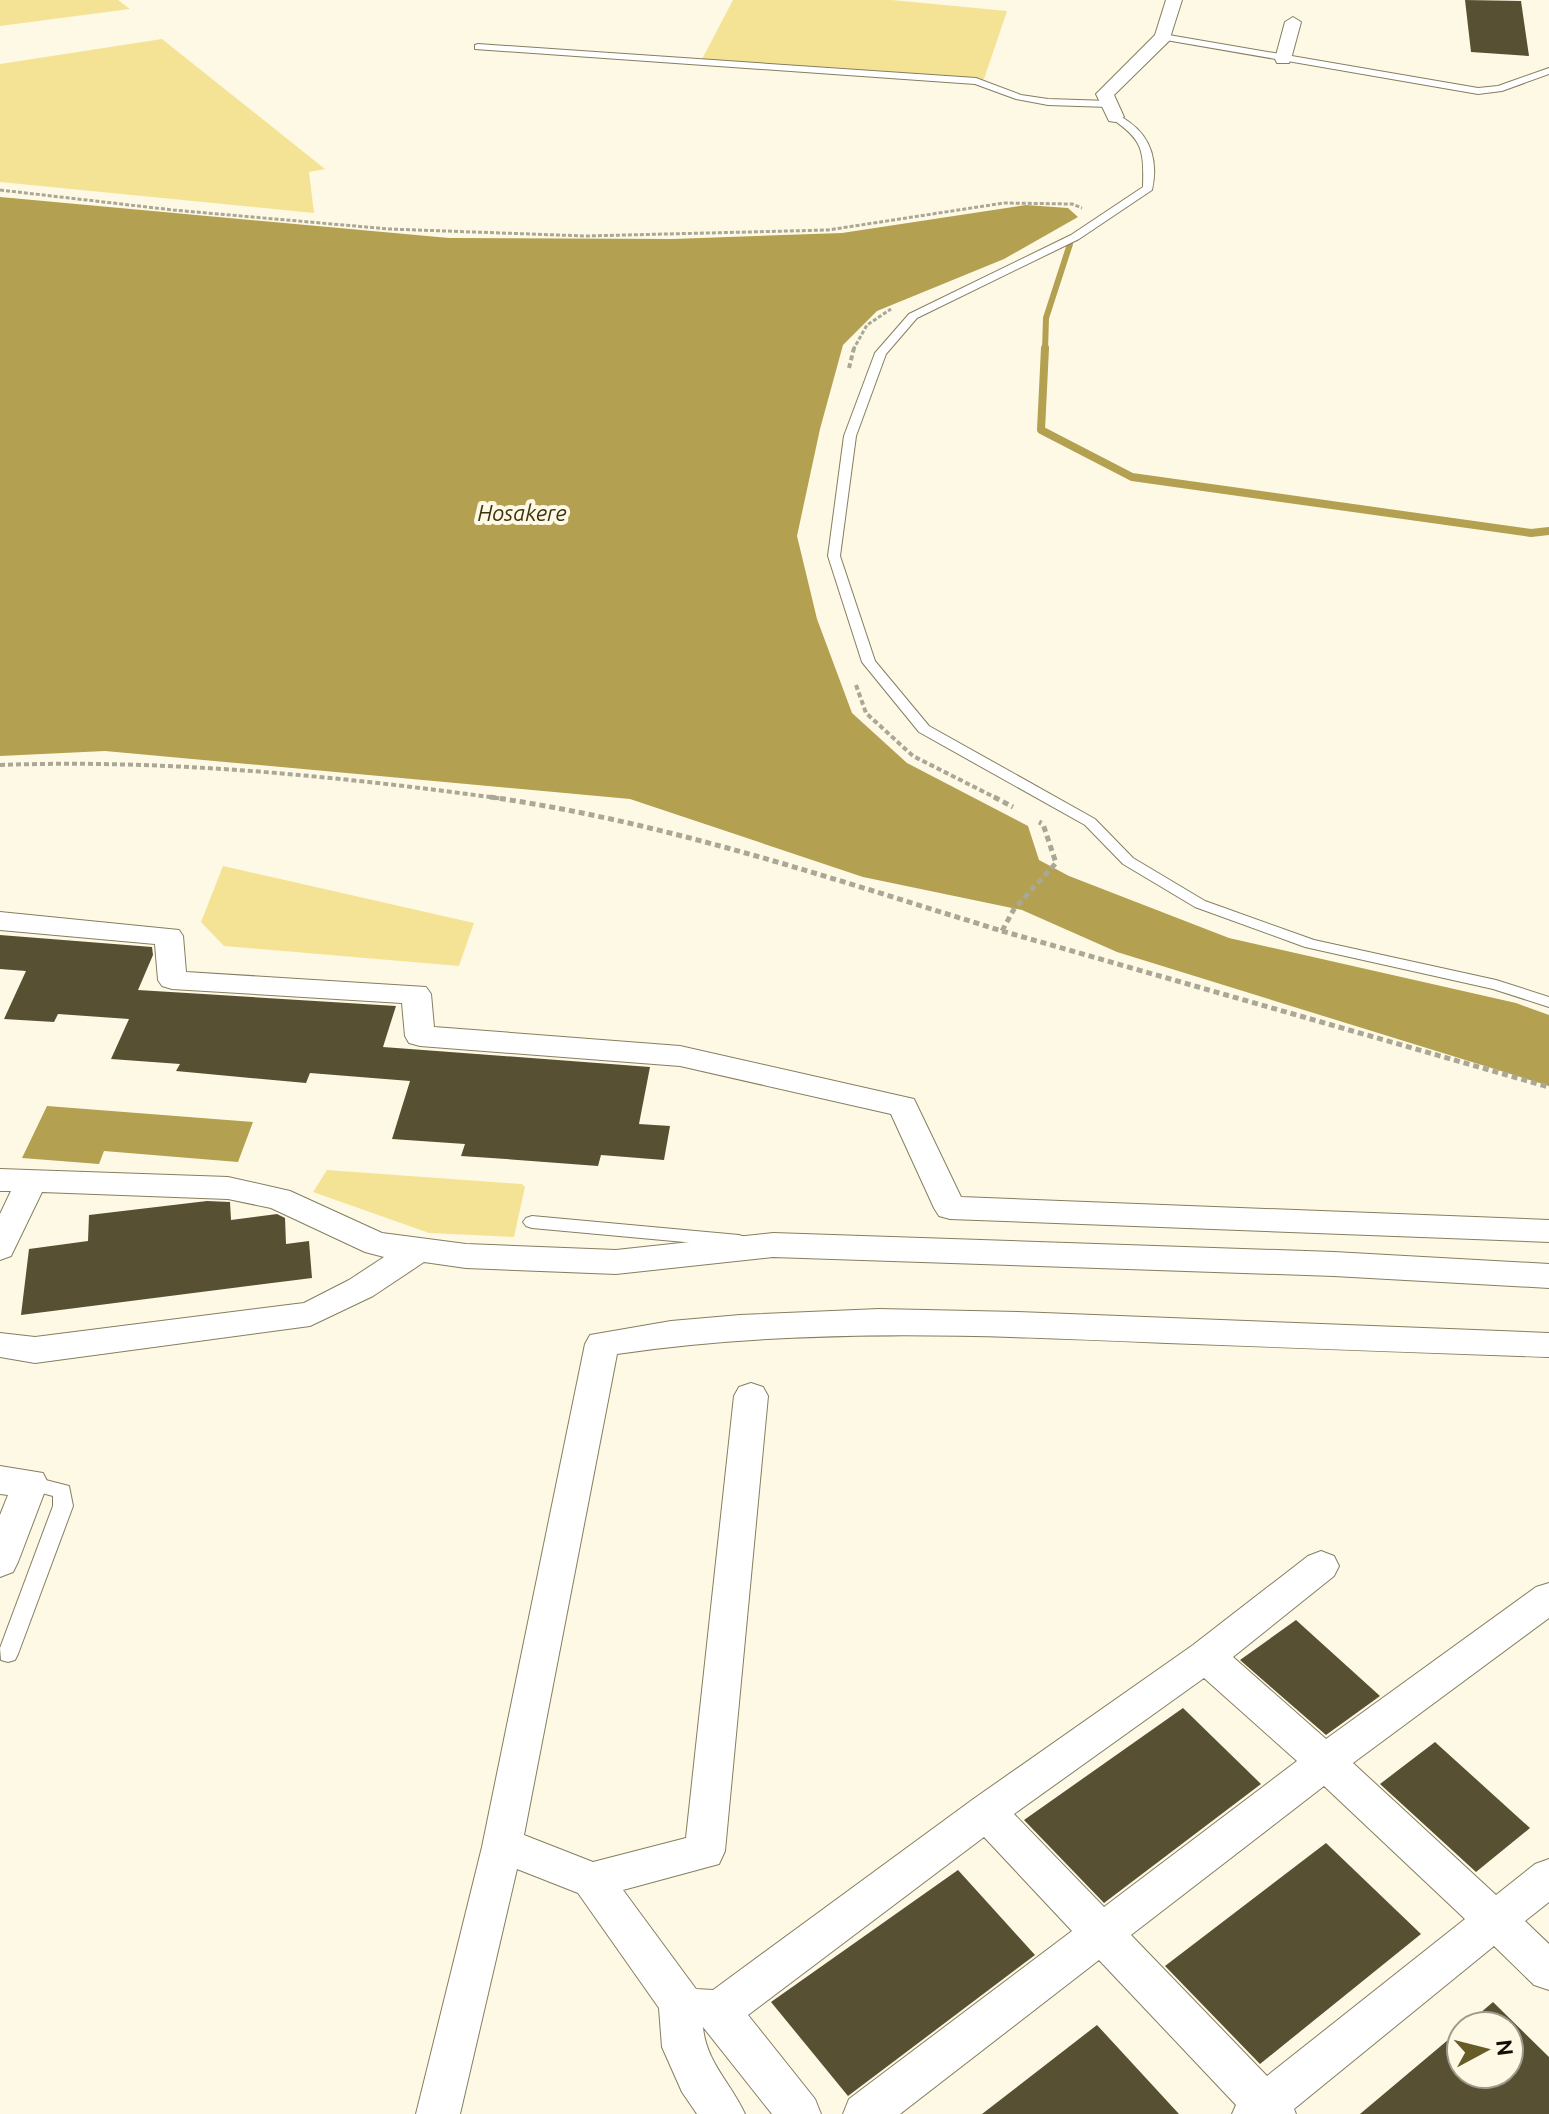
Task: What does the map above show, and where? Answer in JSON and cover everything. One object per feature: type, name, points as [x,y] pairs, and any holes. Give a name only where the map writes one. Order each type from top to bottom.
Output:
[{"type":"street","points":[[1112,111],[1105,94],[1163,37],[1174,0]]},
{"type":"street","points":[[1283,59],[1293,22]]},
{"type":"street","points":[[0,921],[169,936],[172,980],[416,994],[420,1036],[680,1056],[903,1106],[950,1208],[1538,1229],[1546,1275],[1318,1263],[773,1245],[616,1262],[466,1256],[376,1244],[279,1199],[228,1188],[15,1181],[0,1248]]},
{"type":"street","points":[[0,1345],[35,1350],[310,1314],[361,1288],[418,1250]]},
{"type":"street","points":[[438,2114],[502,1847],[602,1344],[678,1330],[987,1321],[1383,1341],[1549,1345]]},
{"type":"street","points":[[592,1880],[705,1851],[751,1396]]},
{"type":"street","points":[[0,1562],[15,1482]]},
{"type":"street","points":[[723,2114],[697,2077],[683,2047],[700,2006],[986,1812],[1206,1656],[1321,1566]]},
{"type":"street","points":[[865,2114],[1325,1762],[1542,1613]]},
{"type":"street","points":[[1206,1656],[1325,1762],[1549,1971]]},
{"type":"street","points":[[986,1812],[1264,2111],[1549,1877]]},
{"type":"street","points":[[502,1847],[535,1856],[592,1880],[700,2006],[799,2114]]},
{"type":"lane","points":[[1163,37],[1478,91],[1499,89],[1549,71]]},
{"type":"lane","points":[[478,47],[976,81],[1019,97],[1112,111],[1135,129],[1149,149],[1148,188],[1075,237],[913,316],[881,353],[850,436],[834,556],[869,662],[924,729],[1090,822],[1128,861],[1200,904],[1310,944],[1496,985],[1549,1002]]},
{"type":"lane","points":[[532,1222],[773,1245]]},
{"type":"lane","points":[[8,1654],[63,1506],[62,1491],[15,1482]]},
{"type":"path","points":[[0,190],[220,214],[500,235],[806,232],[1016,202],[1072,204],[1087,210],[1082,217]]},
{"type":"path","points":[[849,369],[855,338],[880,313],[902,305]]},
{"type":"path","points":[[851,672],[866,713],[913,756],[1024,813]]},
{"type":"path","points":[[0,765],[164,763],[490,795],[575,810],[701,840],[1002,931],[1549,1087]]},
{"type":"path","points":[[1002,931],[1014,909],[1056,863],[1043,824],[1033,819]]},
{"type":"shaded area","points":[[0,0],[118,0],[130,9],[0,26]]},
{"type":"shaded area","points":[[733,0],[892,0],[1007,11],[984,79],[700,63]]},
{"type":"shaded area","points":[[162,39],[325,169],[309,172],[314,213],[0,182],[0,64]]},
{"type":"shaded area","points":[[223,866],[474,923],[459,966],[224,946],[201,922]]},
{"type":"shaded area","points":[[327,1170],[522,1184],[525,1187],[514,1237],[429,1233],[313,1192]]},
{"type":"water","name":"Hosakere","points":[[0,197],[449,238],[673,239],[842,233],[1026,205],[1068,208],[1078,217],[1004,259],[877,311],[843,345],[820,429],[797,536],[817,619],[852,713],[907,763],[1028,826],[1039,860],[1069,876],[1229,938],[1516,1003],[1549,1015],[1549,1086],[1117,952],[1022,910],[863,877],[630,799],[105,751],[0,756]]},
{"type":"water","points":[[47,1106],[253,1122],[238,1162],[104,1151],[99,1164],[22,1158]]},
{"type":"building","points":[[1465,0],[1521,1],[1529,56],[1471,52]]},
{"type":"building","points":[[0,935],[152,947],[153,955],[138,990],[396,1006],[383,1047],[650,1067],[639,1124],[670,1126],[664,1160],[601,1155],[598,1166],[461,1156],[465,1144],[392,1139],[410,1081],[310,1073],[306,1083],[176,1071],[180,1064],[111,1059],[129,1019],[58,1014],[54,1022],[4,1019],[26,971],[0,969]]},
{"type":"building","points":[[207,1201],[230,1202],[231,1220],[277,1214],[285,1218],[286,1244],[309,1241],[312,1278],[21,1315],[29,1249],[88,1241],[89,1215]]},
{"type":"building","points":[[1296,1620],[1380,1696],[1326,1735],[1240,1660]]},
{"type":"building","points":[[1183,1708],[1261,1784],[1104,1903],[1024,1820]]},
{"type":"building","points":[[1435,1742],[1530,1828],[1476,1872],[1380,1784]]},
{"type":"building","points":[[1326,1843],[1421,1934],[1260,2064],[1165,1966]]},
{"type":"building","points":[[958,1870],[1035,1955],[848,2096],[771,2002]]},
{"type":"building","points":[[1493,2002],[1501,2010],[1484,2010]]},
{"type":"building","points":[[1097,2025],[1179,2114],[982,2114]]},
{"type":"building","points":[[1525,2033],[1549,2057],[1549,2114],[1360,2114],[1445,2042],[1445,2090],[1525,2090]]},
{"type":"waterway","points":[[1045,350],[1046,318],[1070,244]]},
{"type":"waterway","points":[[1045,348],[1041,430],[1132,477],[1531,533],[1549,531]]}]
